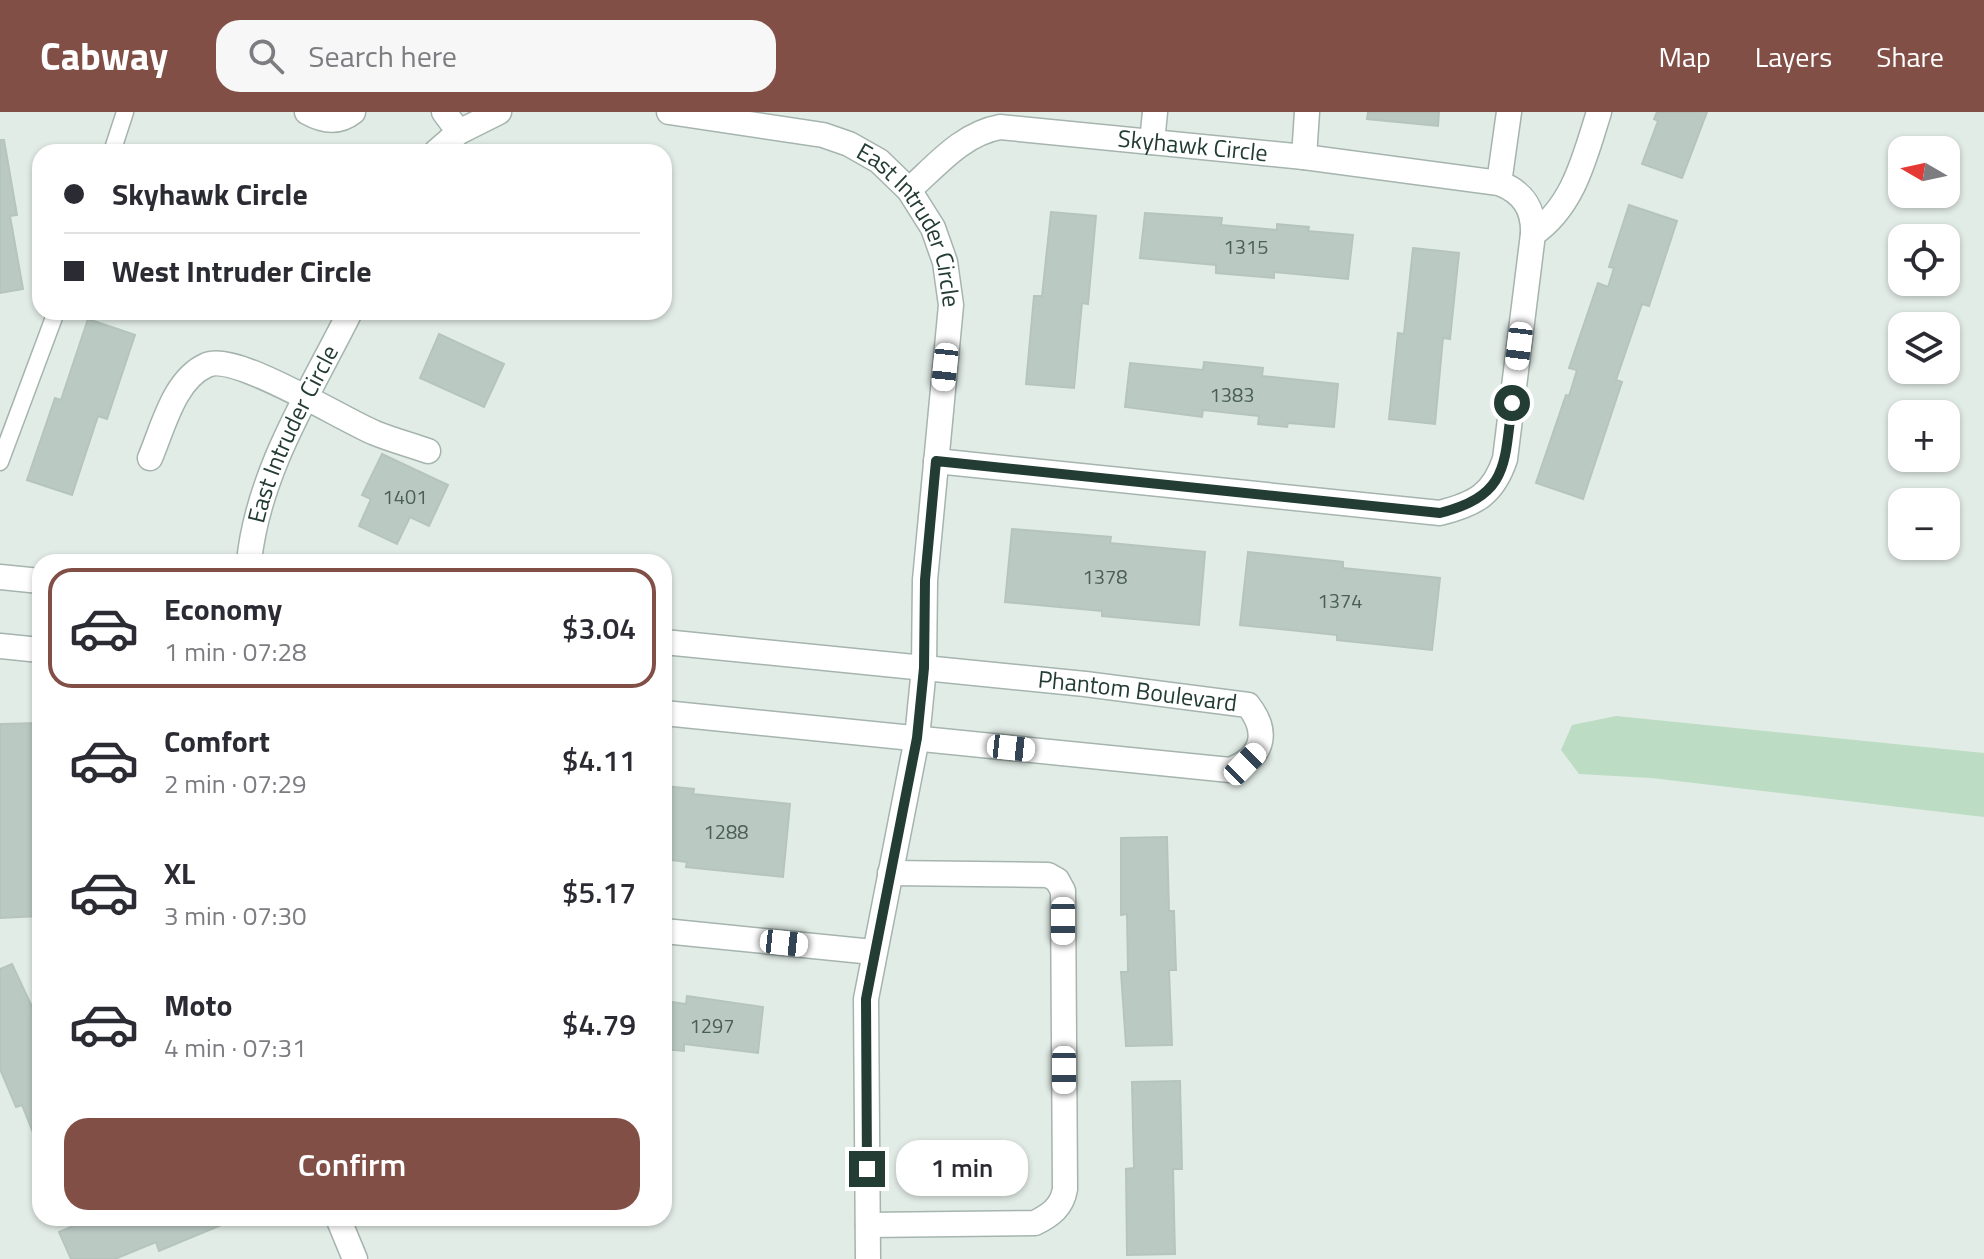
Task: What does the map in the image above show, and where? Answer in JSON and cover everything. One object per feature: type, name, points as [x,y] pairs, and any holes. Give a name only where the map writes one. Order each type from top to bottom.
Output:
[{"type":"street","points":[[307,112],[332,121],[353,112]]},
{"type":"street","points":[[444,112],[459,132]]},
{"type":"street","points":[[445,144],[459,132],[499,112]]},
{"type":"street","name":"East Intruder Circle","points":[[669,112],[740,117],[823,135],[849,144],[879,161],[909,190],[933,228],[945,262],[951,305],[925,580],[924,668],[917,738],[866,999],[868,1259]]},
{"type":"street","points":[[1152,142],[1155,112]]},
{"type":"street","points":[[1304,157],[1307,112]]},
{"type":"street","points":[[936,461],[1440,513],[1465,507],[1485,495],[1499,478],[1505,459],[1533,234],[1534,218],[1524,198],[1499,183],[1509,112]]},
{"type":"street","points":[[1533,234],[1558,211],[1575,184],[1599,112]]},
{"type":"street","name":"Skyhawk Circle","points":[[909,190],[967,138],[982,130],[1000,127],[1304,157],[1499,183]]},
{"type":"street","name":"East Intruder Circle","points":[[250,554],[256,514],[267,481],[346,320]]},
{"type":"street","points":[[150,458],[178,393],[203,366],[213,363],[227,363],[263,377],[377,434],[428,451]]},
{"type":"street","points":[[0,577],[32,580]]},
{"type":"street","name":"Phantom Boulevard","points":[[672,643],[1085,684],[1248,705],[1258,718],[1261,737],[1256,753],[1245,764],[1230,770],[672,714]]},
{"type":"street","points":[[0,646],[32,649]]},
{"type":"street","points":[[868,1225],[1035,1223],[1052,1215],[1065,1189],[1063,891],[1057,880],[1048,875],[890,873]]},
{"type":"street","points":[[672,932],[873,952]]},
{"type":"street","points":[[341,1226],[355,1259]]},
{"type":"lane","points":[[115,144],[125,112]]},
{"type":"lane","points":[[0,462],[53,320]]},
{"type":"green space","points":[[1616,716],[1984,753],[1984,817],[1651,778],[1579,774],[1561,750],[1572,725]]},
{"type":"building","points":[[1368,112],[1439,112],[1438,126],[1367,119]]},
{"type":"building","points":[[1657,112],[1707,112],[1682,178],[1642,164],[1658,121],[1654,119]]},
{"type":"building","points":[[0,140],[4,140],[17,215],[10,216],[23,289],[0,293]]},
{"type":"building","points":[[1629,205],[1677,221],[1649,306],[1642,304],[1616,380],[1622,382],[1583,499],[1536,483],[1566,395],[1569,396],[1577,370],[1569,368],[1598,283],[1608,287],[1614,268],[1609,267]]},
{"type":"building","points":[[1051,212],[1096,216],[1088,304],[1082,303],[1074,388],[1026,384],[1034,296],[1042,296]]},
{"type":"building","points":[[1145,213],[1222,218],[1221,225],[1277,230],[1277,224],[1309,227],[1308,231],[1353,235],[1348,279],[1274,272],[1274,278],[1216,273],[1216,265],[1140,258]]},
{"type":"building","points":[[1413,248],[1459,253],[1450,339],[1443,338],[1435,424],[1389,419],[1398,333],[1404,334]]},
{"type":"building","points":[[88,320],[135,335],[107,419],[98,416],[72,495],[27,480],[55,398],[61,400]]},
{"type":"building","points":[[439,334],[504,364],[484,407],[420,378]]},
{"type":"building","points":[[1204,362],[1263,368],[1262,376],[1338,384],[1334,427],[1288,423],[1287,427],[1258,424],[1259,416],[1203,410],[1202,417],[1125,407],[1130,363],[1203,370]]},
{"type":"building","points":[[382,454],[448,485],[429,526],[410,517],[397,544],[359,526],[371,499],[362,495]]},
{"type":"building","points":[[1012,529],[1111,537],[1110,543],[1205,552],[1199,625],[1102,616],[1102,611],[1005,602]]},
{"type":"building","points":[[1248,552],[1343,562],[1343,568],[1440,578],[1432,650],[1337,640],[1337,635],[1240,625]]},
{"type":"building","points":[[32,723],[32,916],[0,918],[0,724]]},
{"type":"building","points":[[672,787],[694,789],[693,794],[790,804],[783,877],[686,867],[687,862],[672,860]]},
{"type":"building","points":[[1167,837],[1169,911],[1174,911],[1176,970],[1169,970],[1172,1045],[1126,1046],[1121,972],[1128,972],[1127,914],[1121,915],[1121,838]]},
{"type":"building","points":[[12,964],[32,1007],[32,1130],[22,1105],[16,1107],[0,1069],[0,969]]},
{"type":"building","points":[[687,996],[763,1007],[758,1053],[684,1044],[684,1051],[672,1050],[672,1002],[686,1004]]},
{"type":"building","points":[[1180,1081],[1182,1169],[1173,1169],[1175,1254],[1127,1255],[1126,1169],[1134,1168],[1132,1082]]},
{"type":"building","points":[[73,1226],[219,1226],[159,1251],[156,1242],[115,1259],[71,1259],[59,1232]]},
{"type":"route","points":[[867,1169],[866,999],[917,738],[924,668],[925,580],[936,461],[1440,513],[1465,507],[1485,495],[1499,478],[1505,459],[1512,403]]}]
